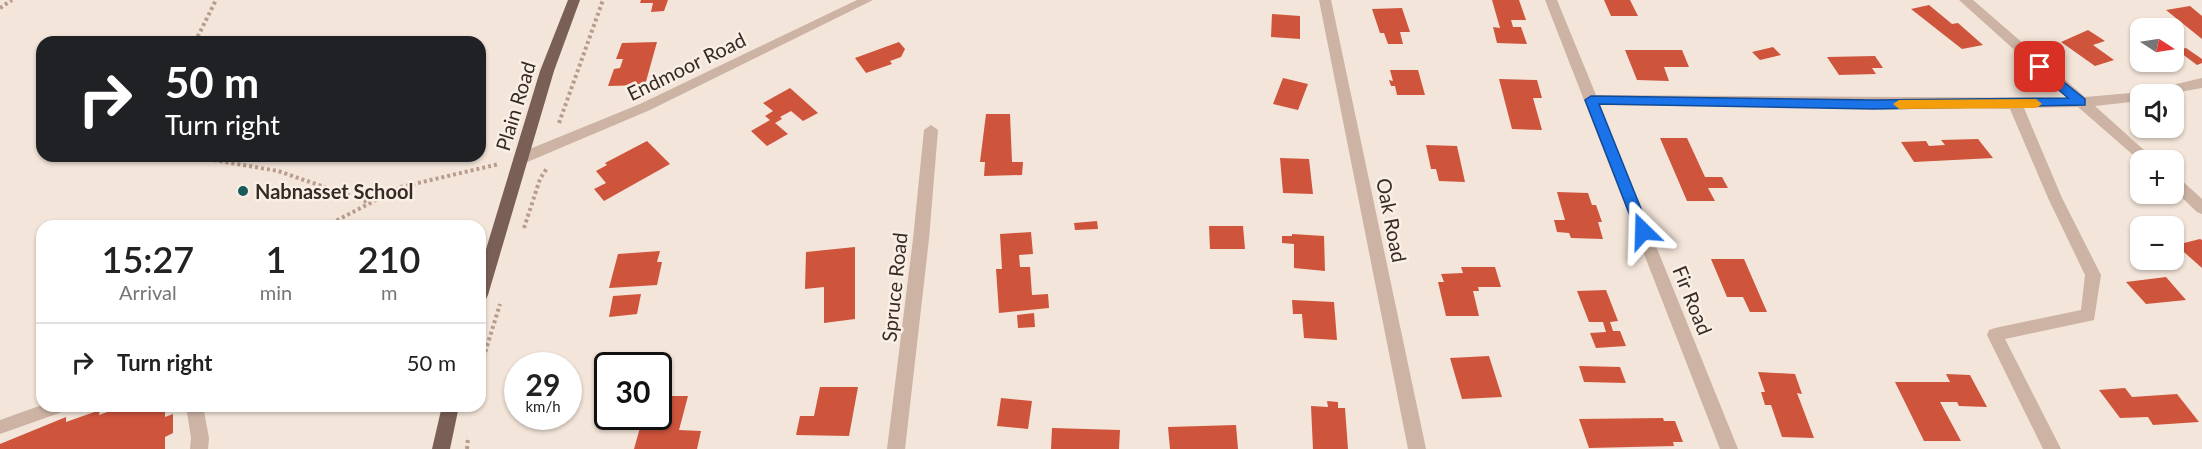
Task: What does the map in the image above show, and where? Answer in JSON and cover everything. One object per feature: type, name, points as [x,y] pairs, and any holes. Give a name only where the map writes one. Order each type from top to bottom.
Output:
[{"type":"main road","name":"Plain Road","points":[[486,275],[547,71],[574,0]]},
{"type":"main road","points":[[441,449],[450,412]]},
{"type":"street","name":"Endmoor Road","points":[[520,159],[645,107],[867,0]]},
{"type":"street","name":"Oak Road","points":[[1326,0],[1417,449]]},
{"type":"street","name":"Fir Road","points":[[1551,0],[1729,449]]},
{"type":"street","points":[[1965,0],[2136,150]]},
{"type":"street","points":[[2184,87],[2202,84]]},
{"type":"street","points":[[1591,100],[2014,104],[2114,101],[2130,98]]},
{"type":"street","points":[[2014,104],[2055,198],[2093,275],[2088,315],[1995,335],[2052,449]]},
{"type":"street","name":"Spruce Road","points":[[896,449],[921,239],[931,130]]},
{"type":"street","points":[[2184,191],[2202,208]]},
{"type":"street","points":[[0,427],[42,412]]},
{"type":"street","points":[[195,412],[199,449]]},
{"type":"path","points":[[0,8],[12,0]]},
{"type":"path","points":[[198,36],[216,0]]},
{"type":"path","points":[[522,233],[540,180],[548,167],[551,147],[563,107],[603,0]]},
{"type":"path","points":[[337,220],[401,187],[520,159]]},
{"type":"path","points":[[225,162],[278,171],[370,203]]},
{"type":"path","points":[[486,349],[502,297]]},
{"type":"building","points":[[641,0],[668,0],[664,11],[651,12],[653,3],[640,3]]},
{"type":"building","points":[[1492,0],[1519,0],[1526,20],[1511,20],[1513,27],[1521,27],[1527,44],[1497,43],[1493,27],[1500,28]]},
{"type":"building","points":[[1604,0],[1630,0],[1638,16],[1611,16]]},
{"type":"building","points":[[1929,5],[1952,24],[1958,23],[1983,45],[1962,49],[1911,9]]},
{"type":"building","points":[[2190,6],[2202,16],[2202,39],[2184,24],[2184,18],[2176,18],[2166,10]]},
{"type":"building","points":[[1402,8],[1410,32],[1400,32],[1403,44],[1388,44],[1384,33],[1380,33],[1372,9]]},
{"type":"building","points":[[1272,14],[1300,16],[1300,39],[1271,37]]},
{"type":"building","points":[[2088,30],[2105,41],[2093,45],[2114,60],[2095,66],[2061,42]]},
{"type":"building","points":[[657,42],[645,85],[608,86],[614,69],[620,68],[623,59],[616,59],[622,43]]},
{"type":"building","points":[[899,42],[905,49],[901,57],[890,61],[892,64],[866,73],[855,58]]},
{"type":"building","points":[[1773,47],[1781,55],[1760,60],[1752,52]]},
{"type":"building","points":[[2184,48],[2202,59],[2202,63],[2197,65],[2184,55]]},
{"type":"building","points":[[1625,50],[1682,50],[1689,67],[1664,67],[1669,81],[1637,80]]},
{"type":"building","points":[[1875,56],[1883,68],[1872,68],[1876,74],[1839,75],[1827,57]]},
{"type":"building","points":[[1390,70],[1418,70],[1425,95],[1397,95],[1395,86],[1391,86],[1389,80],[1393,81]]},
{"type":"building","points":[[1283,78],[1308,84],[1298,110],[1273,104]]},
{"type":"building","points":[[1499,79],[1537,80],[1542,98],[1533,98],[1542,130],[1512,129]]},
{"type":"building","points":[[790,88],[818,113],[803,121],[791,111],[780,117],[782,119],[775,123],[788,134],[767,146],[751,131],[770,120],[765,116],[773,111],[763,103]]},
{"type":"building","points":[[986,114],[1010,114],[1012,162],[1023,162],[1022,175],[984,176],[985,162],[980,162]]},
{"type":"building","points":[[1660,138],[1687,138],[1705,177],[1722,177],[1728,188],[1708,188],[1715,201],[1687,201]]},
{"type":"building","points":[[1978,139],[1993,158],[1914,162],[1901,142],[1926,141],[1929,146],[1945,145],[1941,140]]},
{"type":"building","points":[[647,141],[670,164],[604,201],[594,189],[606,183],[596,171],[607,165],[605,163]]},
{"type":"building","points":[[1426,145],[1457,146],[1465,182],[1439,181],[1436,169],[1431,169]]},
{"type":"building","points":[[1280,158],[1309,159],[1313,194],[1283,193]]},
{"type":"building","points":[[1557,192],[1588,193],[1592,205],[1596,205],[1602,222],[1598,222],[1603,239],[1571,238],[1569,233],[1557,232],[1554,220],[1565,220]]},
{"type":"building","points":[[1097,221],[1098,229],[1075,230],[1074,223]]},
{"type":"building","points":[[1209,226],[1243,226],[1245,249],[1210,249]]},
{"type":"building","points":[[1031,232],[1033,254],[1019,255],[1020,267],[1030,267],[1032,295],[1048,294],[1049,308],[999,313],[996,269],[1002,269],[1000,234]]},
{"type":"building","points":[[1292,234],[1324,236],[1325,271],[1294,268],[1294,244],[1282,243],[1282,236],[1292,236]]},
{"type":"building","points":[[2202,240],[2202,268],[2184,252],[2184,243]]},
{"type":"building","points":[[855,247],[855,319],[824,323],[824,287],[805,289],[806,252]]},
{"type":"building","points":[[660,251],[657,262],[662,262],[657,285],[609,288],[618,254]]},
{"type":"building","points":[[1711,259],[1744,259],[1767,312],[1750,312],[1743,297],[1727,297]]},
{"type":"building","points":[[1461,267],[1495,267],[1501,287],[1478,287],[1479,291],[1473,291],[1479,316],[1446,316],[1438,282],[1444,282],[1441,274],[1463,273]]},
{"type":"building","points":[[2166,277],[2186,300],[2146,304],[2126,282]]},
{"type":"building","points":[[1606,290],[1618,321],[1610,322],[1613,331],[1620,331],[1626,346],[1596,348],[1590,333],[1606,332],[1603,322],[1589,322],[1577,291]]},
{"type":"building","points":[[641,294],[637,314],[609,317],[613,296]]},
{"type":"building","points":[[1292,300],[1334,302],[1337,340],[1304,338],[1302,314],[1293,314]]},
{"type":"building","points":[[1034,313],[1035,327],[1018,328],[1017,315]]},
{"type":"building","points":[[1489,356],[1502,397],[1462,399],[1450,358]]},
{"type":"building","points":[[1579,366],[1620,367],[1626,383],[1584,382]]},
{"type":"building","points":[[1758,372],[1795,374],[1802,394],[1797,393],[1814,438],[1782,437],[1771,405],[1765,405],[1761,392],[1765,392]]},
{"type":"building","points":[[1946,374],[1970,375],[1987,407],[1959,406],[1957,402],[1940,402],[1961,441],[1924,441],[1895,382],[1950,382]]},
{"type":"building","points":[[820,387],[858,387],[849,436],[796,435],[800,416],[814,416]]},
{"type":"building","points":[[2125,388],[2132,397],[2177,394],[2199,422],[2153,425],[2148,417],[2120,418],[2099,390]]},
{"type":"building","points":[[672,396],[688,396],[679,430],[701,431],[697,449],[634,449],[639,430],[672,430]]},
{"type":"building","points":[[1001,398],[1032,401],[1028,429],[997,426]]},
{"type":"building","points":[[1327,401],[1338,402],[1338,408],[1345,408],[1348,449],[1313,449],[1311,406],[1328,407]]},
{"type":"building","points":[[94,412],[100,412],[99,415],[107,412],[165,412],[165,417],[173,414],[173,433],[165,437],[165,449],[0,449],[0,444],[66,417],[66,422]]},
{"type":"building","points":[[1663,418],[1664,421],[1675,421],[1683,442],[1673,442],[1674,446],[1589,448],[1579,419]]},
{"type":"building","points":[[1236,425],[1238,449],[1170,449],[1168,427]]},
{"type":"building","points":[[1052,428],[1120,430],[1119,449],[1051,449]]},
{"type":"slow traffic","points":[[1899,104],[2036,104]]},
{"type":"place","name":"Nabnasset School","points":[[243,191]]},
{"type":"route","points":[[1643,231],[1591,100],[1874,104],[2081,102],[2040,67]]}]
